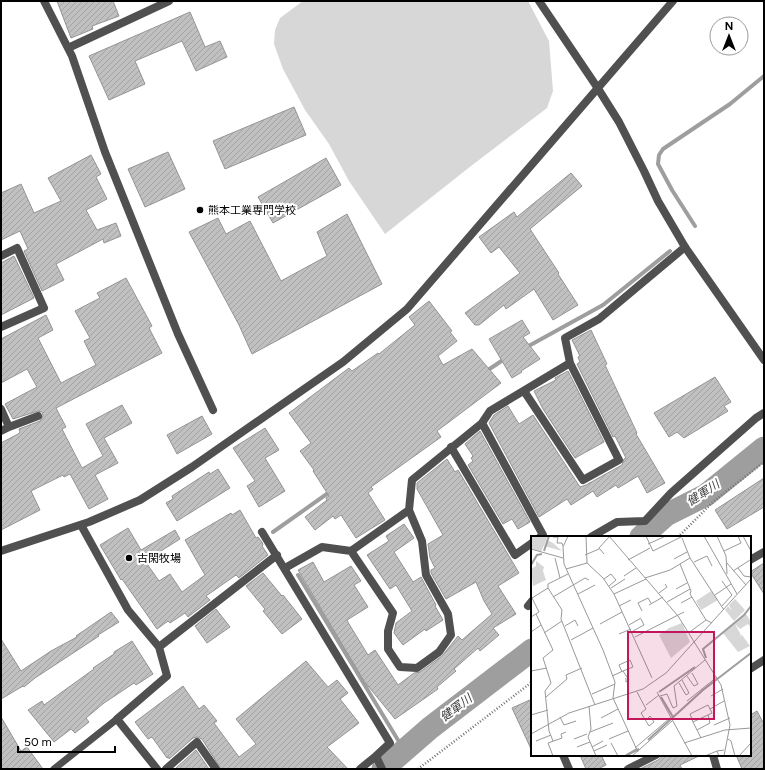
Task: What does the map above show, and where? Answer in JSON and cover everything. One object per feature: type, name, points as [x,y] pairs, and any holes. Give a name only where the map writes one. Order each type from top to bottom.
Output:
[{"type":"street","points":[[44,1],[72,56],[105,152],[178,334],[213,410]]},
{"type":"street","points":[[68,48],[168,1]]},
{"type":"street","points":[[539,1],[597,87],[618,122],[658,201],[685,247],[764,360]]},
{"type":"street","points":[[1,551],[81,525],[140,500],[192,467],[342,362],[407,310],[597,87],[673,1]]},
{"type":"street","points":[[524,391],[583,480],[618,460],[570,363],[565,338],[599,319],[685,247]]},
{"type":"street","points":[[1,256],[17,248],[44,308],[1,327]]},
{"type":"street","points":[[351,551],[393,613],[388,631],[388,650],[400,667],[417,668],[439,652],[451,636],[448,614],[426,575],[422,541],[409,510],[412,480],[482,423],[490,411],[570,363]]},
{"type":"street","points":[[1,409],[9,426]]},
{"type":"street","points":[[593,536],[617,522],[645,521],[671,493],[756,418],[764,413]]},
{"type":"street","points":[[1,431],[9,426],[38,416]]},
{"type":"street","points":[[482,423],[543,535],[542,536]]},
{"type":"street","points":[[451,447],[515,555],[531,544]]},
{"type":"street","points":[[285,568],[322,547],[351,551],[409,510]]},
{"type":"street","points":[[81,525],[128,610],[159,647],[167,676],[117,719],[157,769]]},
{"type":"street","points":[[262,532],[390,743],[360,769]]},
{"type":"street","points":[[751,559],[764,552]]},
{"type":"street","points":[[159,647],[277,555]]},
{"type":"street","points":[[751,668],[764,660]]},
{"type":"street","points":[[166,769],[197,742],[216,769]]},
{"type":"street","points":[[376,756],[382,769]]},
{"type":"street","points":[[562,756],[569,769]]},
{"type":"street","points":[[628,769],[654,756]]},
{"type":"street","points":[[714,756],[717,769]]},
{"type":"lane","points":[[54,769],[117,719]]},
{"type":"path","points":[[679,536],[714,501],[764,462]]},
{"type":"path","points":[[418,769],[531,683]]},
{"type":"shaded area","points":[[303,1],[528,1],[549,41],[553,91],[547,108],[385,234],[349,181],[329,144],[305,110],[283,69],[274,44],[275,30],[280,18]]},
{"type":"building","points":[[57,1],[113,1],[119,16],[92,26],[93,29],[71,38]]},
{"type":"building","points":[[190,12],[205,47],[220,41],[227,57],[196,71],[182,41],[135,61],[145,84],[109,100],[89,56]]},
{"type":"building","points":[[294,107],[306,135],[225,169],[213,141]]},
{"type":"building","points":[[168,152],[185,189],[145,207],[128,169]]},
{"type":"building","points":[[91,155],[101,174],[96,177],[107,199],[86,210],[97,230],[116,223],[121,236],[104,243],[103,239],[56,264],[64,280],[42,291],[24,251],[28,249],[20,231],[1,240],[1,193],[21,184],[34,213],[61,201],[48,178]]},
{"type":"building","points":[[326,158],[341,185],[273,223],[258,197]]},
{"type":"building","points":[[571,173],[582,186],[530,229],[578,305],[553,320],[534,289],[506,309],[504,305],[479,325],[475,325],[465,313],[520,273],[499,247],[491,253],[479,237],[514,212],[517,217]]},
{"type":"building","points":[[347,214],[382,284],[252,354],[239,325],[189,232],[218,218],[226,234],[250,221],[281,281],[327,256],[317,232]]},
{"type":"building","points":[[14,256],[34,298],[1,315],[1,263]]},
{"type":"building","points":[[126,278],[152,326],[149,328],[162,353],[56,408],[66,427],[62,429],[82,468],[103,456],[86,424],[122,405],[132,423],[104,438],[118,463],[95,475],[108,499],[89,509],[70,474],[64,477],[63,475],[31,491],[40,510],[1,530],[1,443],[18,434],[20,432],[19,429],[40,421],[43,416],[42,412],[38,411],[13,419],[5,404],[37,387],[27,369],[1,383],[1,339],[46,315],[53,330],[38,338],[61,383],[96,365],[84,341],[90,338],[75,311],[100,298],[97,293]]},
{"type":"building","points":[[429,301],[452,331],[450,332],[457,341],[438,356],[443,365],[472,349],[501,383],[437,431],[441,437],[371,487],[373,489],[368,493],[385,520],[356,538],[341,515],[335,519],[333,516],[315,530],[305,517],[327,500],[326,498],[329,496],[313,471],[314,470],[300,451],[311,443],[289,413],[349,368],[352,371],[378,353],[379,354],[415,325],[409,317]]},
{"type":"building","points":[[522,320],[530,333],[523,337],[540,359],[512,378],[489,339]]},
{"type":"building","points":[[591,330],[607,364],[605,365],[637,433],[636,434],[665,483],[647,493],[638,476],[618,488],[616,485],[597,497],[593,491],[571,505],[567,499],[539,517],[489,423],[494,415],[508,406],[519,424],[533,415],[580,487],[622,465],[624,459],[626,458],[615,436],[613,437],[577,364],[580,362],[578,357],[580,356],[572,340]]},
{"type":"building","points":[[568,371],[604,442],[575,458],[543,409],[534,391],[556,380],[555,378]]},
{"type":"building","points":[[715,377],[731,402],[724,406],[728,411],[684,438],[677,432],[669,437],[654,413]]},
{"type":"building","points":[[202,416],[212,434],[177,454],[167,435]]},
{"type":"building","points":[[265,428],[279,450],[265,458],[285,491],[259,507],[247,486],[255,481],[233,448]]},
{"type":"building","points":[[480,431],[530,522],[518,529],[512,519],[503,524],[468,465],[473,461],[471,458],[473,456],[465,444]]},
{"type":"building","points":[[447,459],[455,472],[458,470],[519,573],[498,586],[516,614],[493,628],[499,635],[480,651],[478,648],[454,669],[456,671],[437,687],[438,689],[395,719],[364,681],[298,570],[313,562],[324,582],[351,566],[361,581],[354,585],[368,607],[347,620],[368,655],[375,650],[398,685],[414,673],[420,672],[442,656],[458,636],[462,640],[492,614],[484,601],[476,582],[446,599],[431,573],[431,570],[435,568],[430,558],[428,544],[443,535],[417,489],[417,483]]},
{"type":"building","points":[[218,469],[230,488],[177,521],[166,503],[173,499],[172,496],[209,472],[210,474]]},
{"type":"building","points":[[764,478],[764,507],[727,529],[715,510]]},
{"type":"building","points":[[240,510],[256,538],[258,537],[262,542],[262,546],[268,555],[239,578],[236,575],[206,596],[210,600],[188,617],[185,613],[170,623],[168,621],[157,629],[122,579],[121,580],[100,545],[128,528],[141,550],[175,530],[180,539],[145,561],[159,581],[170,574],[182,592],[205,575],[185,540],[231,513],[232,515]]},
{"type":"building","points":[[404,524],[414,538],[394,552],[413,582],[421,577],[443,620],[426,631],[425,629],[403,645],[394,633],[396,623],[412,611],[396,585],[390,589],[367,555],[389,541],[386,536]]},
{"type":"building","points":[[764,563],[764,594],[751,574],[751,571]]},
{"type":"building","points":[[263,573],[302,619],[282,634],[263,611],[265,609],[246,586]]},
{"type":"building","points":[[216,609],[230,627],[207,643],[195,626]]},
{"type":"building","points":[[111,612],[119,622],[35,678],[24,687],[23,686],[1,699],[1,639],[21,671],[51,651],[77,637],[76,636]]},
{"type":"building","points":[[132,641],[153,674],[136,685],[134,683],[104,703],[86,718],[89,722],[75,733],[71,729],[54,742],[28,710],[42,701],[44,705],[114,654],[114,652]]},
{"type":"building","points":[[306,661],[328,687],[337,680],[348,693],[340,699],[359,723],[327,747],[348,769],[221,769],[202,739],[197,737],[193,738],[169,759],[169,757],[167,758],[152,737],[148,739],[135,722],[183,686],[199,709],[204,705],[217,721],[214,723],[239,757],[256,744],[236,719]]},
{"type":"building","points":[[531,699],[531,749],[512,708]]},
{"type":"building","points":[[757,711],[764,724],[764,769],[742,769],[736,756],[751,756],[751,714]]},
{"type":"building","points":[[1,717],[21,751],[27,747],[43,769],[1,769]]},
{"type":"building","points":[[196,750],[209,769],[176,769],[176,768]]},
{"type":"building","points":[[580,756],[602,756],[606,765],[598,769],[586,769]]},
{"type":"building","points":[[663,756],[699,756],[680,765],[682,769],[640,769]]},
{"type":"waterway","points":[[695,226],[672,190],[658,164],[659,155],[663,149],[730,104],[764,76]]},
{"type":"waterway","points":[[525,348],[603,305],[670,251]]},
{"type":"waterway","points":[[485,372],[506,358]]},
{"type":"waterway","name":"健軍川","points":[[642,536],[666,515],[706,495],[764,448]]},
{"type":"waterway","points":[[273,532],[331,491]]},
{"type":"waterway","points":[[298,575],[404,750]]},
{"type":"waterway","name":"健軍川","points":[[383,769],[430,728],[531,651]]},
{"type":"place","name":"熊本工業専門学校","points":[[200,210]]},
{"type":"place","name":"古閑牧場","points":[[129,558]]}]
